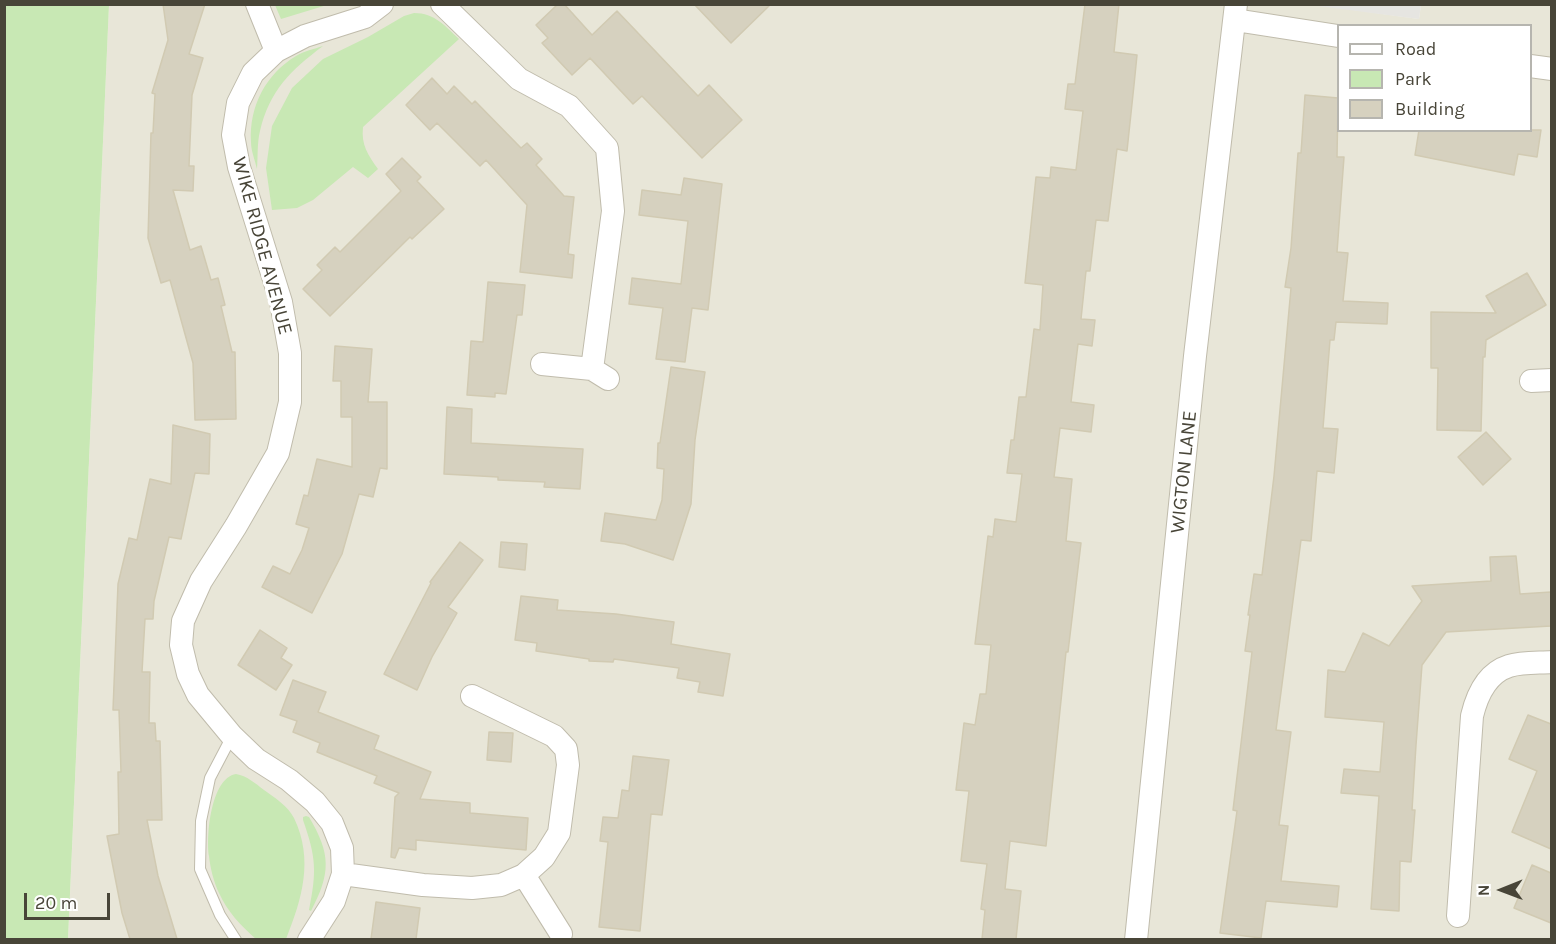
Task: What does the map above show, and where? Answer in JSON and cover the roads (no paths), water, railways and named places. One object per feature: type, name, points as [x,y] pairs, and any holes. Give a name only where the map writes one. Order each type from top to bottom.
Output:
[{"type":"street","points":[[257,4],[276,51]]},
{"type":"street","name":"WIKE RIDGE AVENUE","points":[[309,939],[334,901],[343,874],[342,848],[332,823],[321,809],[289,780],[256,759],[232,736],[198,695],[188,674],[181,645],[183,621],[201,581],[278,453],[290,402],[290,352],[281,302],[239,167],[233,135],[238,103],[253,74],[276,51],[305,36],[365,17],[382,4]]},
{"type":"street","points":[[442,4],[519,79],[569,106],[607,148],[613,211],[600,374],[542,363]]},
{"type":"street","points":[[1235,12],[1337,36]]},
{"type":"street","name":"WIGTON LANE","points":[[1136,939],[1195,356],[1235,12]]},
{"type":"street","points":[[1532,66],[1551,69]]},
{"type":"street","points":[[1458,916],[1472,716],[1476,700],[1484,686],[1495,674],[1510,666],[1551,662]]},
{"type":"street","points":[[343,874],[423,885],[472,888],[501,885],[524,875],[544,857],[559,833],[568,765],[566,749],[554,736],[472,696]]},
{"type":"street","points":[[524,875],[561,934]]},
{"type":"lane","points":[[232,736],[210,778],[201,821],[200,869],[220,915],[236,939]]}]
